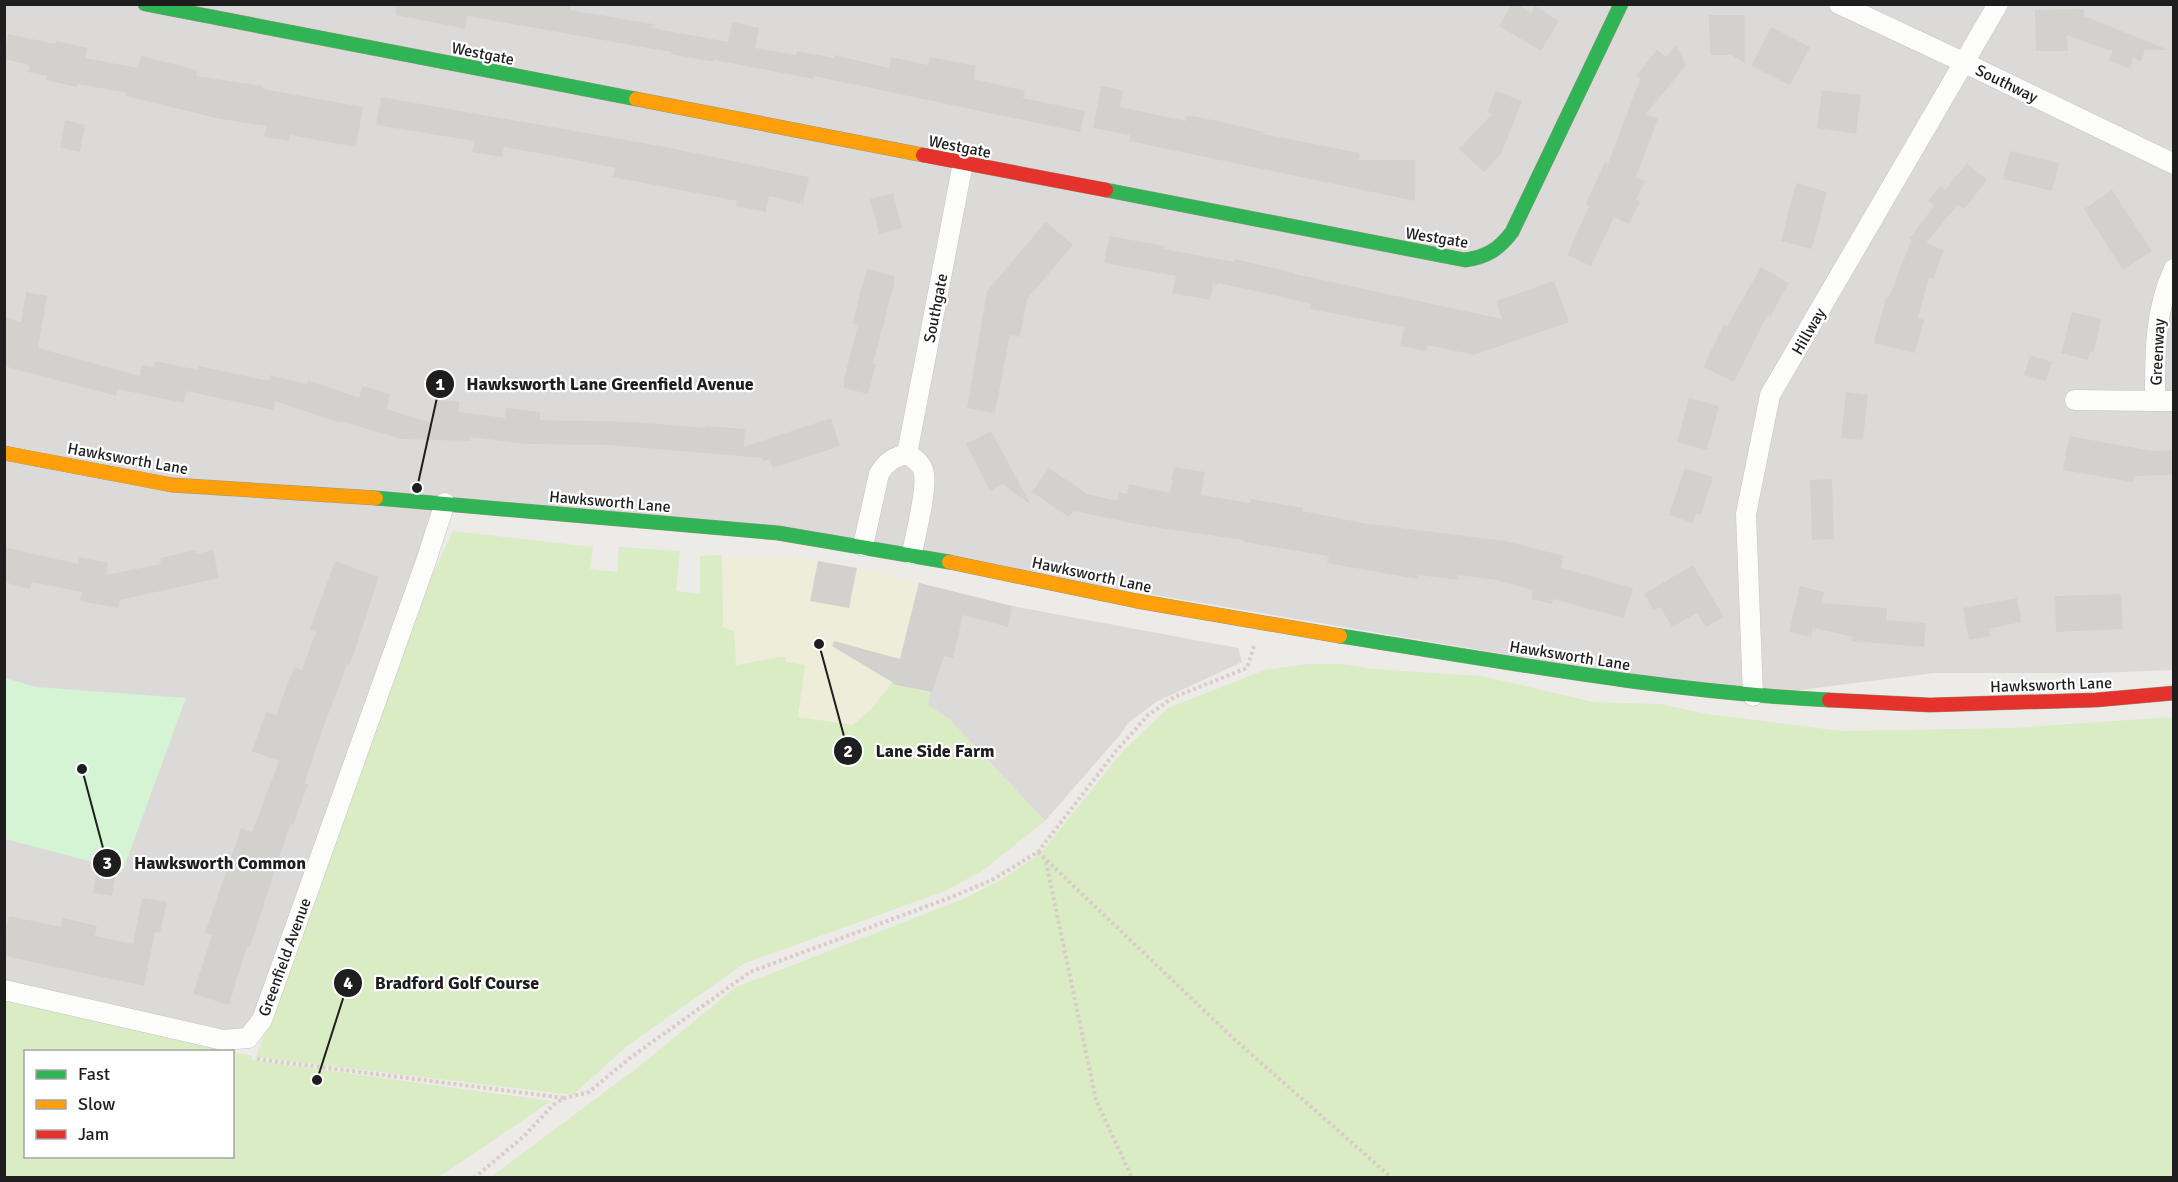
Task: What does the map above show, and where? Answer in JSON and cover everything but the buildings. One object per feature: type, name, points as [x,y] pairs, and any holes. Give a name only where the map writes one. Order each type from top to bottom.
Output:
[{"type":"street","name":"Westgate","points":[[152,5],[1465,260],[1480,259],[1494,253],[1512,232],[1621,4]]},
{"type":"street","name":"Southway","points":[[1839,4],[2174,164]]},
{"type":"street","name":"Hillway","points":[[1753,696],[1746,514],[1770,395],[1998,4]]},
{"type":"street","name":"Southgate","points":[[907,454],[963,163]]},
{"type":"street","name":"Greenway","points":[[2075,400],[2164,401],[2156,327],[2159,309],[2174,269]]},
{"type":"street","name":"Hawksworth Lane","points":[[4,453],[172,485],[445,503],[778,533],[912,554],[1137,601],[1262,624],[1646,683],[1753,696],[1930,705],[2096,700],[2174,693]]},
{"type":"street","points":[[863,546],[879,474],[885,464],[897,456],[907,454],[918,461],[924,471],[925,484],[912,554]]},
{"type":"street","name":"Greenfield Avenue","points":[[248,1038],[262,1020],[445,503]]},
{"type":"street","points":[[4,990],[223,1040],[248,1038]]},
{"type":"path","points":[[474,1178],[523,1137],[553,1105],[565,1098],[589,1092],[630,1058],[750,972],[949,898],[992,880],[1038,852],[1116,751],[1148,716],[1174,697],[1246,668],[1262,624]]},
{"type":"path","points":[[1038,852],[1234,1039],[1392,1178]]},
{"type":"path","points":[[1046,861],[1096,1100],[1132,1178]]},
{"type":"path","points":[[248,1038],[254,1059],[565,1098]]},
{"type":"shaded area","points":[[5,5],[2173,5],[2173,670],[2097,673],[1934,673],[1753,696],[912,554],[445,503],[251,1025],[236,1034],[5,981]]},
{"type":"shaded area","points":[[919,583],[1012,606],[1238,648],[1242,662],[1156,702],[1128,723],[1045,821],[948,718],[927,705],[930,692],[891,684]]},
{"type":"green space","points":[[453,531],[593,547],[590,569],[617,572],[619,547],[680,551],[676,591],[700,594],[700,556],[722,555],[723,627],[734,631],[736,665],[786,657],[786,662],[805,665],[798,717],[853,725],[872,708],[891,684],[930,692],[928,705],[948,718],[1045,821],[982,871],[945,891],[745,963],[627,1046],[573,1095],[256,1057],[434,571]]},
{"type":"green space","points":[[722,557],[793,557],[876,571],[919,583],[891,684],[872,708],[853,725],[798,718],[786,662],[780,657],[736,665],[734,631],[723,628]]},
{"type":"green space","points":[[1308,664],[1341,664],[1373,669],[1482,676],[1593,702],[1661,704],[1707,714],[1841,731],[2011,728],[2173,717],[2173,1177],[491,1177],[637,1068],[736,987],[961,900],[999,881],[1040,854],[1123,751],[1168,708],[1265,670]]},
{"type":"green space","points":[[5,678],[36,687],[186,698],[123,870],[5,839]]},
{"type":"green space","points":[[4,1001],[224,1050],[24,1050],[24,1158],[234,1158],[234,1052],[252,1056],[252,1060],[551,1101],[439,1177],[5,1177]]},
{"type":"traffic: fast","points":[[145,4],[636,99]]},
{"type":"traffic: fast","points":[[1106,190],[1465,260],[1480,257],[1497,248],[1512,232],[1621,4]]},
{"type":"traffic: fast","points":[[376,498],[778,533],[949,562]]},
{"type":"traffic: fast","points":[[1340,636],[1645,683],[1829,700]]},
{"type":"traffic: slow","points":[[636,99],[923,155]]},
{"type":"traffic: slow","points":[[4,453],[172,485],[376,498]]},
{"type":"traffic: slow","points":[[949,562],[1137,601],[1340,636]]},
{"type":"traffic: jam","points":[[923,155],[1106,190]]},
{"type":"traffic: jam","points":[[1829,700],[1930,705],[2096,700],[2174,693]]},
{"type":"place","name":"Hawksworth Lane Greenfield Avenue","points":[[417,488]]},
{"type":"place","name":"Lane Side Farm","points":[[819,644]]},
{"type":"place","name":"Hawksworth Common","points":[[82,769]]},
{"type":"place","name":"Bradford Golf Course","points":[[317,1080]]}]
